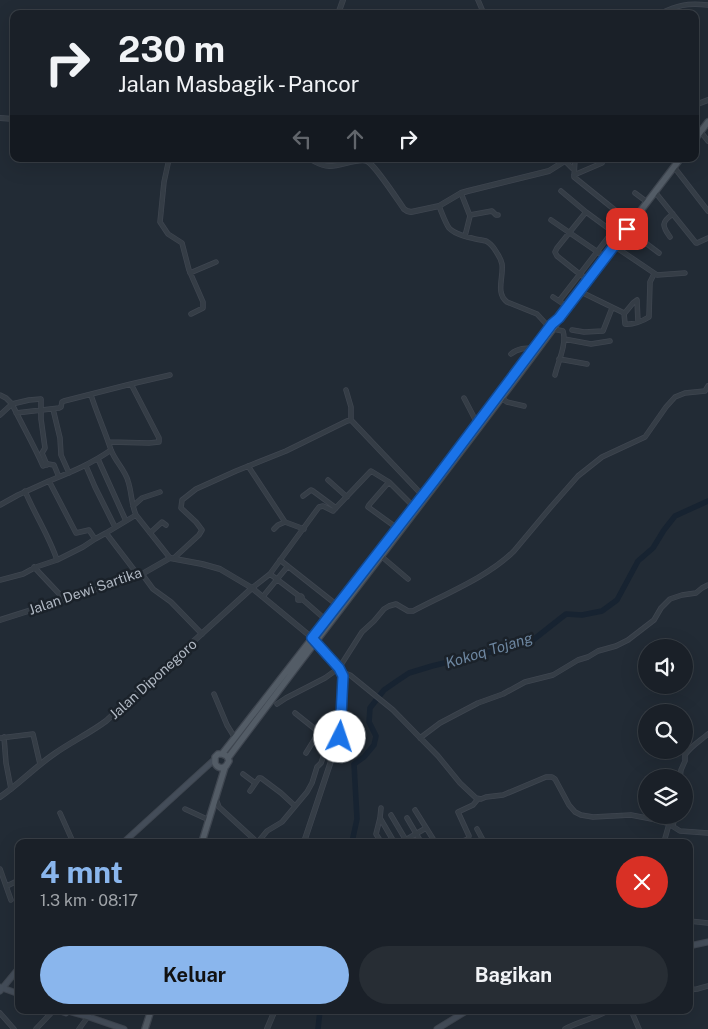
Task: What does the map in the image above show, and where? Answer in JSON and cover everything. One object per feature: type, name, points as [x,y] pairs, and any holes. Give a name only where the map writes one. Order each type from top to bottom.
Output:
[{"type":"main road","points":[[699,134],[708,122]]},
{"type":"main road","points":[[466,441],[477,423],[500,396],[534,348],[568,307],[678,162]]},
{"type":"main road","points":[[127,839],[215,759],[218,754],[222,754],[381,556],[551,328]]},
{"type":"main road","points":[[203,839],[228,758],[326,620],[397,528],[424,497]]},
{"type":"main road","points":[[222,754],[225,754],[228,758]]},
{"type":"main road","points":[[215,759],[217,766],[225,767]]},
{"type":"main road","points":[[693,945],[708,942]]},
{"type":"main road","points":[[15,973],[1,989],[15,994]]},
{"type":"main road","points":[[74,1014],[124,1029]]},
{"type":"main road","points":[[145,1029],[150,1014]]},
{"type":"main road","points":[[437,1029],[461,1014]]},
{"type":"main road","points":[[88,1018],[117,1029]]},
{"type":"street","points":[[669,10],[687,4],[708,5]]},
{"type":"street","points":[[701,132],[708,141]]},
{"type":"street","points":[[168,162],[164,182],[160,222],[168,234],[182,243],[186,263],[204,305],[202,309],[191,314]]},
{"type":"street","points":[[316,162],[331,166],[351,162]]},
{"type":"street","points":[[369,162],[404,208],[411,212],[439,206],[461,193],[542,173],[563,162]]},
{"type":"street","points":[[567,162],[574,173],[574,177],[631,223]]},
{"type":"street","points":[[574,162],[574,173]]},
{"type":"street","points":[[574,173],[602,163]]},
{"type":"street","points":[[674,167],[708,211]]},
{"type":"street","points":[[561,191],[620,237]]},
{"type":"street","points":[[655,192],[697,243],[708,238]]},
{"type":"street","points":[[461,193],[470,215],[465,236]]},
{"type":"street","points":[[635,193],[647,202]]},
{"type":"street","points":[[703,205],[708,202]]},
{"type":"street","points":[[439,206],[451,230],[458,234],[486,242],[496,250],[502,265],[501,288],[503,300],[537,314],[551,328],[563,331],[564,340],[555,375]]},
{"type":"street","points":[[470,215],[492,211],[498,215]]},
{"type":"street","points":[[586,212],[556,248],[555,254],[588,280]]},
{"type":"street","points":[[670,237],[664,225],[665,219],[672,214]]},
{"type":"street","points":[[551,220],[605,257]]},
{"type":"street","points":[[627,229],[659,253]]},
{"type":"street","points":[[560,301],[613,231]]},
{"type":"street","points":[[614,246],[658,276],[685,273]]},
{"type":"street","points":[[190,274],[216,262]]},
{"type":"street","points":[[638,322],[637,300],[624,314],[625,325],[638,322],[648,318],[650,282],[654,274]]},
{"type":"street","points":[[579,291],[624,314]]},
{"type":"street","points":[[553,297],[568,307]]},
{"type":"street","points":[[572,330],[584,332],[603,331],[612,308]]},
{"type":"street","points":[[564,340],[591,344],[610,341]]},
{"type":"street","points":[[511,354],[521,349],[534,348]]},
{"type":"street","points":[[559,359],[587,364]]},
{"type":"street","points":[[16,412],[53,409],[61,407],[64,401],[170,375]]},
{"type":"street","points":[[109,442],[149,443],[160,441],[130,384]]},
{"type":"street","points":[[277,704],[340,670],[362,632],[388,606],[396,604],[408,611],[413,611],[478,578],[511,554],[571,483],[602,457],[644,437],[675,397],[685,393],[705,391],[708,386]]},
{"type":"street","points":[[346,390],[351,407],[351,420],[424,497]]},
{"type":"street","points":[[0,395],[12,404],[43,466],[47,464],[54,465],[60,477]]},
{"type":"street","points":[[91,395],[111,450],[128,481],[136,516],[172,558],[220,569],[252,588],[314,639],[340,670],[343,680],[339,740],[305,839]]},
{"type":"street","points":[[500,396],[507,402],[524,406]]},
{"type":"street","points":[[0,415],[12,404],[41,398],[45,448],[42,452],[47,464]]},
{"type":"street","points":[[464,398],[477,423]]},
{"type":"street","points":[[53,409],[59,433],[61,455],[68,473]]},
{"type":"street","points":[[172,558],[199,535],[202,530],[181,508],[182,500],[196,489],[286,450],[347,420],[351,420]]},
{"type":"street","points":[[0,505],[25,491],[86,466],[111,450]]},
{"type":"street","points":[[98,459],[126,521]]},
{"type":"street","points":[[86,466],[115,527]]},
{"type":"street","points":[[248,466],[285,522],[304,529]]},
{"type":"street","points":[[303,496],[311,490],[336,508],[370,471],[389,482],[414,507]]},
{"type":"street","points":[[328,480],[347,497]]},
{"type":"street","points":[[49,481],[76,534],[89,530],[95,539]]},
{"type":"street","points":[[389,482],[368,507],[397,528]]},
{"type":"street","points":[[25,491],[57,560]]},
{"type":"street","points":[[133,506],[142,498],[160,492]]},
{"type":"street","name":"Jalan Diponegoro","points":[[0,797],[40,764],[71,742],[102,724],[252,588],[270,574],[319,507],[323,506],[333,512],[336,508]]},
{"type":"street","points":[[0,580],[23,574],[34,567],[57,560],[136,516]]},
{"type":"street","points":[[150,533],[162,522],[166,525]]},
{"type":"street","points":[[274,529],[285,522]]},
{"type":"street","points":[[106,533],[153,589],[171,602],[202,634]]},
{"type":"street","points":[[381,556],[408,580]]},
{"type":"street","name":"Jalan Dewi Sartika","points":[[0,620],[140,575],[172,558]]},
{"type":"street","points":[[280,560],[338,605]]},
{"type":"street","points":[[265,594],[288,566]]},
{"type":"street","points":[[34,567],[64,599]]},
{"type":"street","points":[[270,574],[326,620]]},
{"type":"street","points":[[420,738],[440,723],[478,703],[503,694],[525,682],[553,675],[578,660],[628,640],[654,620],[661,608],[670,599],[696,593],[708,585]]},
{"type":"street","points":[[340,670],[350,675],[394,710],[438,756],[460,784],[478,799]]},
{"type":"street","points":[[214,694],[227,725],[235,738]]},
{"type":"street","points":[[295,713],[330,741]]},
{"type":"street","points":[[260,839],[268,830],[282,822],[310,786],[330,741],[341,726]]},
{"type":"street","points":[[306,753],[319,732]]},
{"type":"street","points":[[11,788],[2,737],[33,734],[40,764]]},
{"type":"street","points":[[681,769],[685,761],[684,755],[708,734]]},
{"type":"street","points":[[243,774],[255,783]]},
{"type":"street","points":[[468,839],[469,836],[458,812],[473,805],[478,799],[506,795],[552,777],[555,779],[570,807],[581,815],[593,817],[631,815],[650,818],[685,832],[708,833]]},
{"type":"street","points":[[250,791],[259,778],[261,778],[295,806]]},
{"type":"street","points":[[215,798],[219,807],[254,839]]},
{"type":"street","points":[[380,808],[380,818],[376,834],[380,839]]},
{"type":"street","points":[[185,810],[209,820]]},
{"type":"street","points":[[415,810],[433,839]]},
{"type":"street","points":[[60,813],[72,839]]},
{"type":"street","points":[[391,814],[404,839]]},
{"type":"street","points":[[380,818],[392,839]]},
{"type":"street","points":[[407,818],[419,839]]},
{"type":"street","points":[[665,839],[671,825]]},
{"type":"street","points":[[409,839],[426,828]]},
{"type":"street","points":[[478,829],[483,839]]},
{"type":"street","points":[[0,869],[12,900]]},
{"type":"street","points":[[7,886],[15,882]]},
{"type":"street","points":[[693,921],[708,923]]},
{"type":"street","points":[[693,990],[708,986]]},
{"type":"street","points":[[0,1013],[13,1029]]},
{"type":"street","points":[[36,1029],[52,1014]]},
{"type":"street","points":[[79,1029],[90,1014]]},
{"type":"street","points":[[267,1029],[273,1014]]},
{"type":"street","points":[[565,1029],[602,1014]]},
{"type":"street","points":[[633,1014],[639,1029]]},
{"type":"waterway","name":"Kokoq Tojang","points":[[353,839],[357,819],[354,764],[364,757],[374,745],[376,736],[369,722],[370,708],[384,690],[409,673],[533,640],[566,614],[582,615],[602,611],[617,600],[638,561],[653,548],[675,516],[708,501]]},
{"type":"waterway","name":"Kokoq Tojang","points":[[318,1029],[320,1014]]},
{"type":"route","points":[[340,737],[342,672],[312,638],[627,229]]}]
